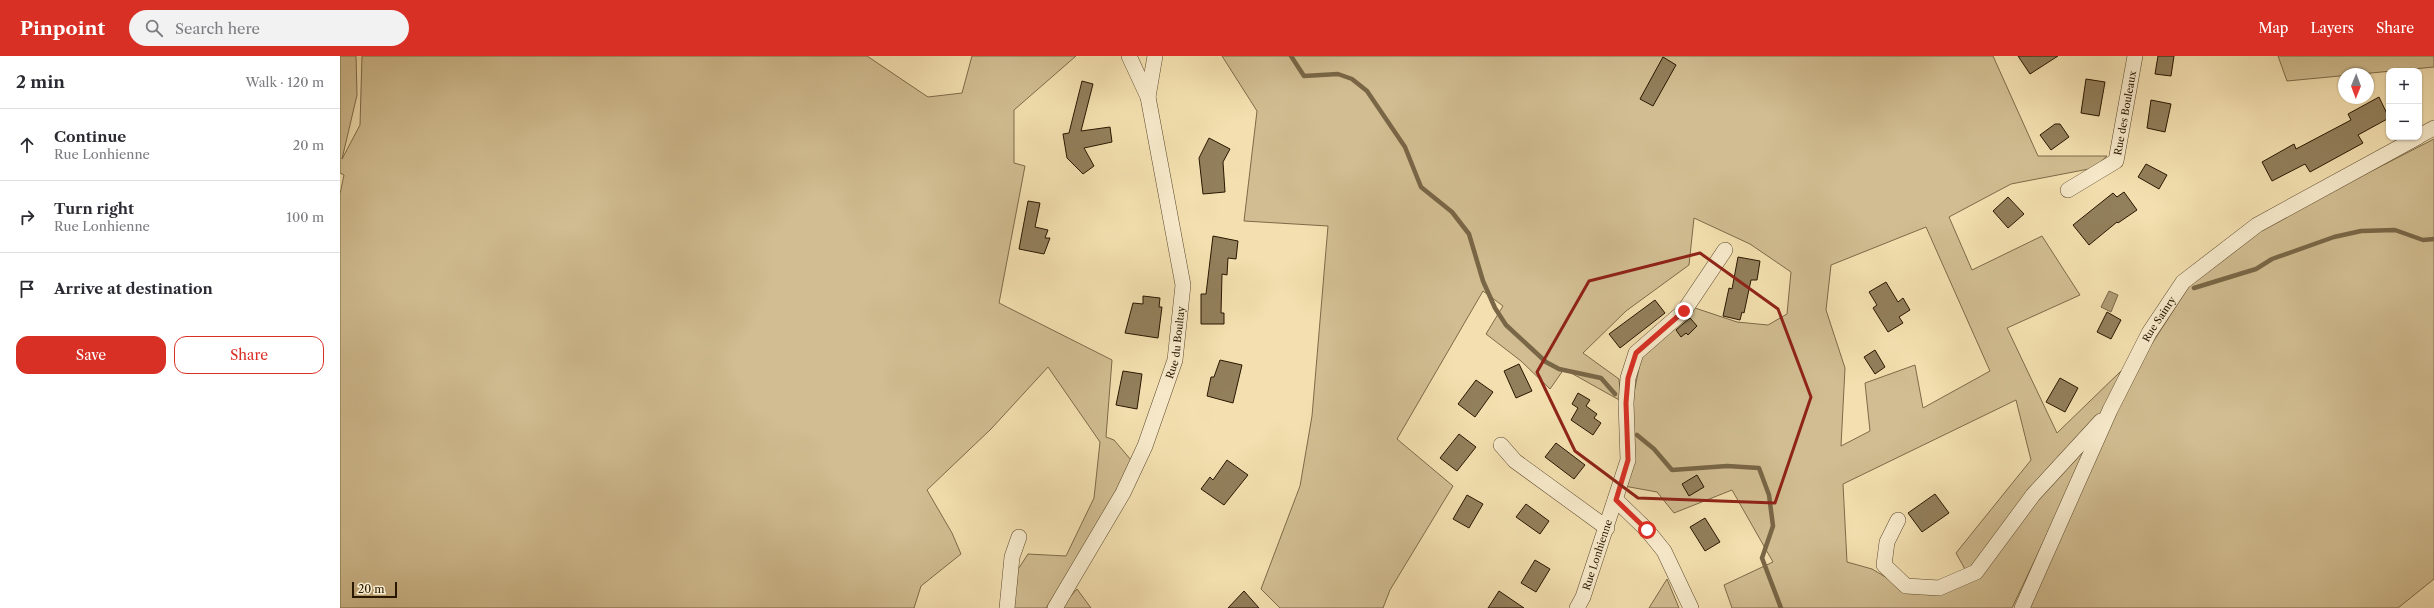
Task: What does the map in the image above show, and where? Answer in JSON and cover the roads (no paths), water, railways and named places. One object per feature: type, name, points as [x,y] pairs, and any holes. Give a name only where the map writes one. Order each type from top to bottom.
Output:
[{"type":"street","name":"Rue du Boultay","points":[[1055,608],[1123,493],[1145,446],[1175,360],[1183,285],[1148,97],[1129,56]]},
{"type":"street","points":[[1148,97],[1155,56]]},
{"type":"street","name":"Rue des Bouleaux","points":[[2068,190],[2116,160],[2135,56]]},
{"type":"street","name":"Rue Sainry","points":[[2422,135],[2434,128]]},
{"type":"street","name":"Rue Sainry","points":[[2022,608],[2110,410],[2149,333],[2183,282],[2256,225],[2412,140]]},
{"type":"street","name":"Rue Lonhienne","points":[[1576,608],[1584,597],[1628,460],[1626,403],[1628,378],[1636,353],[1684,311],[1725,250]]},
{"type":"street","points":[[1898,520],[1887,542],[1884,565],[1906,586],[1939,588],[1976,572],[2034,495],[2110,410]]},
{"type":"street","points":[[1501,445],[1515,461],[1607,528]]},
{"type":"street","points":[[1616,500],[1647,530],[1664,551],[1691,608]]},
{"type":"street","points":[[1007,608],[1012,557],[1019,537]]},
{"type":"waterway","points":[[1291,56],[1304,76],[1338,74],[1352,79],[1367,91],[1405,147],[1421,187],[1452,212],[1469,234],[1483,281],[1495,308],[1506,325],[1546,362],[1559,369],[1601,378],[1615,394]]},
{"type":"waterway","points":[[2194,288],[2256,269],[2272,259],[2334,237],[2361,231],[2395,230],[2423,240],[2434,239]]},
{"type":"waterway","points":[[1637,435],[1654,449],[1672,470],[1727,466],[1759,468],[1769,495],[1773,526],[1762,558],[1781,608]]}]
